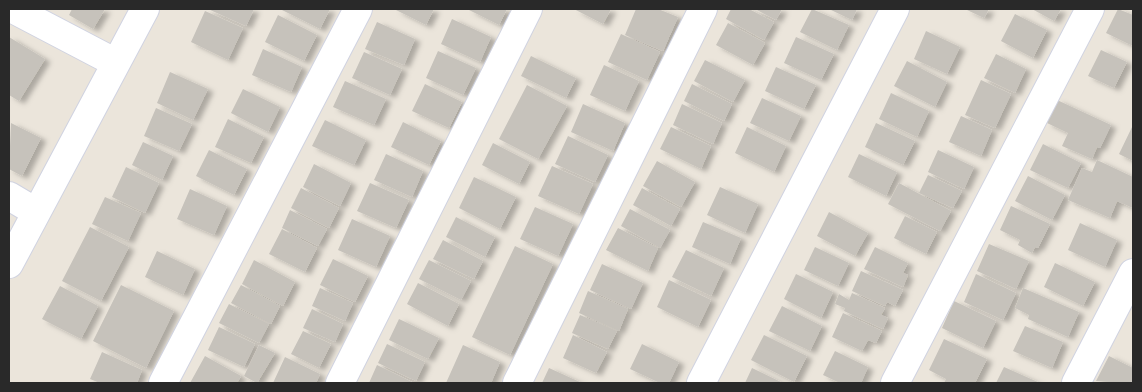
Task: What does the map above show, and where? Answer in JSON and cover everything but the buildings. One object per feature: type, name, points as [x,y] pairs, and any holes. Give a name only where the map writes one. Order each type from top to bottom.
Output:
[{"type":"street","points":[[13,9],[116,62]]},
{"type":"street","points":[[9,264],[145,9]]},
{"type":"street","points":[[163,383],[358,9]]},
{"type":"street","points":[[340,383],[528,9]]},
{"type":"street","points":[[517,383],[703,9]]},
{"type":"street","points":[[701,383],[895,9]]},
{"type":"street","points":[[895,383],[1090,9]]},
{"type":"street","points":[[9,196],[36,212]]},
{"type":"street","points":[[1076,383],[1133,273]]}]
